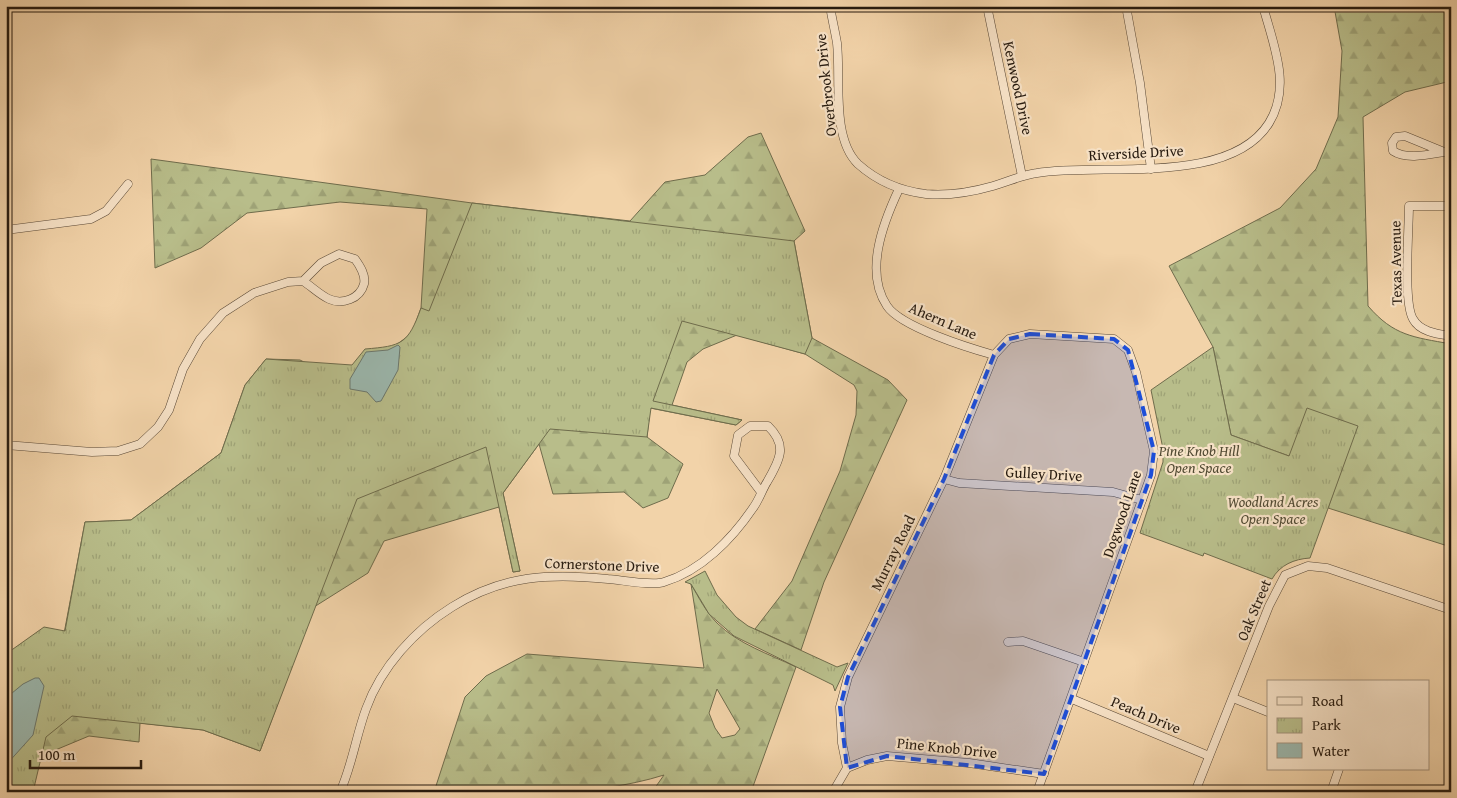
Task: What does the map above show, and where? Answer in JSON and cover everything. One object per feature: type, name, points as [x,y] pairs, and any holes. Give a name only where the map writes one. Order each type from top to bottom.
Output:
[{"type":"street","name":"Overbrook Drive","points":[[830,6],[837,44],[840,120],[844,140],[857,162],[876,177],[899,189],[927,194],[954,194],[994,186],[1022,176]]},
{"type":"street","name":"Kenwood Drive","points":[[987,6],[1022,176]]},
{"type":"street","points":[[1126,6],[1140,83],[1151,168]]},
{"type":"street","name":"Riverside Drive","points":[[1022,176],[1048,172],[1174,167],[1232,153],[1253,140],[1269,123],[1280,100],[1281,76],[1263,6]]},
{"type":"street","points":[[1405,136],[1447,152],[1400,156],[1393,151],[1392,143],[1396,137],[1405,136]]},
{"type":"street","points":[[6,230],[91,219],[106,211],[128,184]]},
{"type":"street","name":"Ahern Lane","points":[[899,189],[891,207],[876,261],[878,289],[887,307],[899,318],[926,331],[970,349],[994,355]]},
{"type":"street","name":"Texas Avenue","points":[[1451,206],[1409,206],[1409,301],[1412,318],[1420,327],[1451,336]]},
{"type":"street","points":[[6,444],[92,452],[118,451],[140,444],[158,427],[169,410],[184,370],[200,339],[223,313],[254,293],[288,282],[303,281],[328,299],[342,302],[356,297],[364,284],[363,271],[356,259],[339,254],[322,263],[303,281]]},
{"type":"street","name":"Dogwood Lane","points":[[994,355],[1009,339],[1030,334],[1114,339],[1128,350],[1136,372],[1154,451],[1151,476],[1037,792]]},
{"type":"street","name":"Murray Road","points":[[847,768],[842,743],[840,707],[848,677],[944,479],[994,355]]},
{"type":"street","name":"Cornerstone Drive","points":[[340,792],[366,707],[388,666],[418,632],[452,607],[484,590],[533,576],[566,574],[663,583],[696,567],[731,537],[754,507],[782,450],[779,436],[768,426],[750,426],[738,434],[734,456],[761,492]]},
{"type":"street","name":"Gulley Drive","points":[[944,479],[960,483],[1113,492],[1142,500]]},
{"type":"street","name":"Oak Street","points":[[1195,792],[1277,587],[1285,574],[1297,568],[1308,566],[1328,568],[1451,610]]},
{"type":"street","points":[[1008,642],[1023,641],[1084,662]]},
{"type":"street","points":[[1233,698],[1267,712]]},
{"type":"street","name":"Peach Drive","points":[[1072,699],[1210,756]]},
{"type":"street","name":"Pine Knob Drive","points":[[847,768],[867,760],[887,756],[987,765],[1044,774]]},
{"type":"street","points":[[833,792],[847,768]]},
{"type":"street","points":[[1331,792],[1339,770]]},
{"type":"highlighted area","points":[[1030,334],[1114,339],[1128,350],[1154,451],[1151,475],[1044,774],[887,756],[847,768],[840,707],[848,677],[944,479],[994,355],[1009,339]]},
{"type":"green space","points":[[1334,6],[1451,6],[1451,81],[1405,92],[1363,117],[1368,306],[1387,324],[1405,334],[1451,344],[1451,547],[1328,508],[1357,426],[1289,456],[1231,435],[1213,347],[1169,266],[1280,208],[1316,169],[1338,117],[1342,51]]},
{"type":"green space","points":[[761,133],[805,231],[794,241],[812,338],[888,380],[907,400],[824,582],[801,650],[755,629],[792,581],[840,471],[856,415],[857,391],[854,385],[805,354],[737,335],[703,349],[687,362],[672,405],[742,420],[736,425],[650,408],[647,437],[683,464],[668,498],[643,508],[624,492],[553,494],[539,444],[503,493],[520,571],[513,572],[499,507],[384,541],[368,573],[314,607],[260,751],[203,730],[140,723],[139,742],[89,736],[41,756],[85,522],[131,520],[221,453],[245,385],[266,359],[300,360],[346,383],[412,333],[421,308],[427,209],[340,202],[247,213],[201,248],[155,268],[151,159],[472,203],[630,221],[665,182],[705,175],[748,137]]},
{"type":"green space","points":[[472,203],[794,241],[812,338],[805,354],[682,321],[653,401],[742,420],[736,425],[651,408],[647,437],[550,429],[503,493],[520,571],[513,572],[486,447],[357,499],[260,751],[203,730],[72,716],[46,737],[33,792],[6,792],[6,654],[44,627],[65,631],[85,522],[131,520],[221,453],[245,385],[266,359],[352,365],[365,349],[388,346],[402,341],[412,329],[421,308],[429,311]]},
{"type":"green space","points":[[1213,347],[1231,435],[1289,456],[1307,408],[1358,426],[1310,558],[1283,566],[1272,579],[1204,553],[1203,556],[1140,533],[1163,462],[1163,449],[1151,390]]},
{"type":"green space","points":[[705,571],[717,595],[736,617],[748,626],[837,667],[848,663],[835,691],[833,685],[734,636],[709,614],[691,584],[685,582]]},
{"type":"green space","points":[[691,584],[709,614],[725,630],[754,648],[796,667],[751,792],[652,792],[664,775],[608,787],[579,790],[521,793],[434,792],[465,697],[486,676],[527,654],[704,668]],"holes":[[[717,689],[740,729],[735,735],[722,738],[715,728],[709,713]]]},
{"type":"water","points":[[398,345],[400,347],[398,370],[381,401],[376,402],[367,392],[350,389],[350,379],[366,352],[388,350]]},
{"type":"water","points":[[39,678],[44,686],[33,735],[6,765],[6,698],[23,684]]},
{"type":"park label","name":"Pine Knob Hill Open Space","points":[[1199,460]]},
{"type":"park label","name":"Woodland Acres Open Space","points":[[1273,510]]}]
